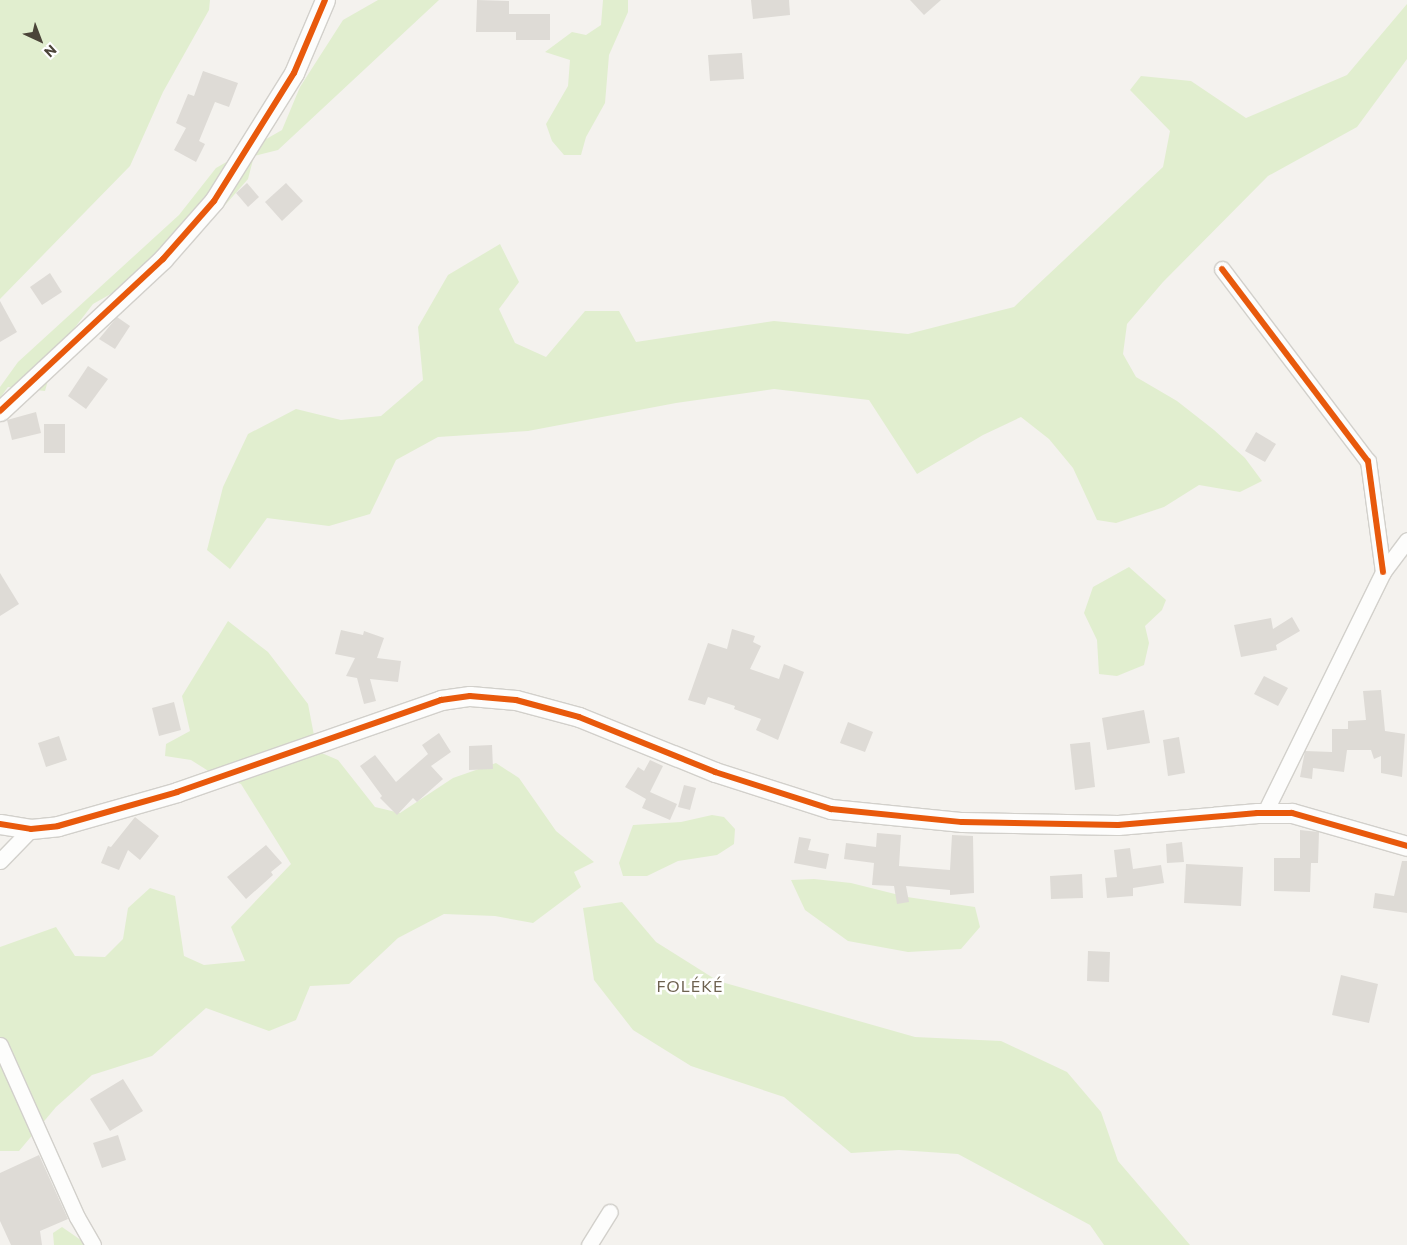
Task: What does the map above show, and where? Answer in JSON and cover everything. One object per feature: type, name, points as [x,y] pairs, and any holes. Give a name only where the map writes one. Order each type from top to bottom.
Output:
[{"type":"street","points":[[0,411],[163,259],[214,201],[268,119],[294,73],[325,0]]},
{"type":"street","points":[[1222,269],[1368,461],[1382,572]]},
{"type":"street","points":[[1264,812],[1382,572],[1407,540]]},
{"type":"street","points":[[0,824],[31,829],[58,826],[177,792],[442,700],[470,696],[516,700],[578,717],[715,772],[832,809],[962,822],[1118,825],[1264,812],[1309,816],[1407,846]]},
{"type":"street","points":[[0,860],[31,829]]},
{"type":"street","points":[[0,1045],[77,1217],[94,1245]]},
{"type":"street","points":[[589,1245],[610,1212]]},
{"type":"green space","points":[[0,0],[210,0],[209,10],[163,92],[130,166],[0,299]]},
{"type":"green space","points":[[378,0],[439,0],[278,150],[254,156],[248,179],[183,253],[93,304],[56,352],[45,391],[8,387],[0,398],[0,387],[18,362],[179,215],[216,168],[282,130],[300,87],[343,20]]},
{"type":"green space","points":[[603,0],[628,0],[628,12],[609,55],[605,103],[586,137],[581,155],[564,155],[552,141],[546,124],[568,86],[570,60],[545,52],[572,32],[586,35],[601,25]]},
{"type":"green space","points":[[1407,4],[1407,59],[1357,127],[1268,176],[1163,282],[1127,324],[1123,354],[1136,377],[1177,401],[1214,430],[1245,458],[1262,481],[1240,492],[1199,485],[1164,507],[1116,523],[1097,520],[1073,468],[1049,439],[1021,417],[983,435],[917,474],[869,400],[774,389],[676,403],[528,431],[438,437],[396,460],[370,514],[329,526],[267,518],[230,569],[207,550],[223,487],[248,434],[296,409],[341,420],[381,416],[423,380],[418,327],[448,275],[500,244],[519,282],[499,309],[515,343],[546,357],[585,311],[619,311],[636,342],[774,321],[908,334],[1014,307],[1163,167],[1170,131],[1130,90],[1141,76],[1191,81],[1246,118],[1347,75]]},
{"type":"green space","points":[[1129,567],[1166,600],[1162,610],[1145,626],[1149,643],[1144,665],[1117,676],[1099,674],[1097,640],[1084,613],[1093,587]]},
{"type":"green space","points":[[228,621],[268,652],[308,704],[317,751],[338,760],[375,807],[400,813],[453,778],[496,763],[519,778],[556,831],[594,862],[574,872],[581,887],[533,923],[495,916],[444,914],[398,938],[349,984],[310,986],[296,1020],[269,1031],[206,1008],[152,1056],[92,1075],[56,1107],[19,1151],[0,1151],[0,947],[56,927],[75,956],[105,957],[123,939],[128,908],[150,888],[175,896],[184,956],[204,965],[245,961],[231,927],[291,864],[241,784],[210,772],[191,760],[165,756],[166,744],[190,731],[182,696]]},
{"type":"green space","points":[[712,815],[724,817],[735,829],[734,844],[717,855],[678,861],[647,876],[623,876],[619,863],[633,825],[681,822]]},
{"type":"green space","points":[[814,879],[851,883],[907,897],[975,907],[980,927],[961,949],[908,952],[848,941],[805,910],[791,880]]},
{"type":"green space","points":[[622,902],[656,942],[718,981],[915,1037],[1001,1041],[1067,1072],[1101,1112],[1118,1161],[1190,1245],[1104,1245],[1090,1225],[958,1154],[899,1150],[851,1153],[784,1097],[691,1066],[633,1030],[594,980],[583,908]]},
{"type":"green space","points":[[62,1227],[88,1245],[54,1245],[53,1233]]},
{"type":"building","points":[[477,0],[509,1],[509,14],[550,14],[550,40],[516,40],[516,32],[476,32]]},
{"type":"building","points":[[751,0],[789,0],[790,15],[753,19]]},
{"type":"building","points":[[910,0],[941,0],[924,15]]},
{"type":"building","points":[[742,53],[744,79],[710,81],[708,55]]},
{"type":"building","points":[[203,71],[238,83],[229,107],[215,102],[199,141],[205,144],[196,162],[174,150],[186,128],[176,123],[188,94],[194,96]]},
{"type":"building","points":[[247,183],[259,197],[248,207],[236,193]]},
{"type":"building","points":[[286,183],[303,201],[282,221],[265,202]]},
{"type":"building","points":[[50,273],[62,292],[42,305],[30,287]]},
{"type":"building","points":[[0,301],[17,332],[0,342]]},
{"type":"building","points":[[117,317],[130,326],[115,349],[99,339]]},
{"type":"building","points":[[88,366],[108,379],[86,409],[68,396]]},
{"type":"building","points":[[36,412],[41,433],[12,440],[7,420]]},
{"type":"building","points":[[44,424],[65,424],[65,453],[44,453]]},
{"type":"building","points":[[1256,432],[1276,444],[1265,462],[1245,451]]},
{"type":"building","points":[[0,573],[19,604],[0,616]]},
{"type":"building","points":[[1292,617],[1300,631],[1276,645],[1277,650],[1241,657],[1234,625],[1271,618],[1273,629]]},
{"type":"building","points":[[732,629],[755,636],[753,642],[761,646],[750,669],[779,679],[784,664],[804,672],[778,740],[756,730],[761,719],[734,709],[735,706],[708,697],[705,705],[688,700],[708,643],[727,649]]},
{"type":"building","points":[[341,630],[363,635],[364,631],[384,638],[377,658],[401,661],[398,682],[370,679],[376,701],[364,704],[357,678],[346,676],[355,658],[335,654]]},
{"type":"building","points":[[1264,676],[1288,688],[1278,706],[1254,694]]},
{"type":"building","points":[[1381,690],[1385,731],[1405,734],[1402,777],[1381,773],[1381,756],[1374,759],[1371,750],[1347,750],[1344,772],[1313,768],[1312,779],[1300,777],[1305,751],[1332,752],[1332,729],[1348,729],[1348,721],[1366,720],[1363,691]]},
{"type":"building","points":[[174,702],[181,730],[159,736],[152,708]]},
{"type":"building","points":[[1144,710],[1150,743],[1107,750],[1102,718]]},
{"type":"building","points":[[848,722],[873,732],[865,752],[840,743]]},
{"type":"building","points":[[439,733],[451,752],[431,766],[443,779],[417,802],[413,798],[397,815],[380,798],[382,796],[360,766],[375,755],[396,782],[428,754],[422,745]]},
{"type":"building","points":[[59,736],[67,760],[46,767],[38,743]]},
{"type":"building","points":[[1179,737],[1185,773],[1168,776],[1163,740]]},
{"type":"building","points":[[1090,742],[1095,787],[1075,790],[1070,744]]},
{"type":"building","points":[[492,745],[493,769],[469,770],[469,746]]},
{"type":"building","points":[[650,760],[663,766],[650,792],[677,804],[670,820],[642,808],[646,799],[625,787],[638,767],[644,771]]},
{"type":"building","points":[[684,785],[696,788],[690,810],[678,807]]},
{"type":"building","points":[[135,817],[159,836],[140,860],[128,850],[119,870],[101,863],[108,846],[111,847]]},
{"type":"building","points":[[1300,830],[1319,832],[1318,863],[1311,863],[1310,892],[1274,891],[1274,858],[1300,858]]},
{"type":"building","points":[[877,833],[901,835],[899,866],[950,870],[952,835],[973,836],[974,893],[950,895],[950,890],[906,886],[909,902],[897,904],[894,886],[872,885],[874,863],[844,859],[846,843],[876,847]]},
{"type":"building","points":[[799,837],[811,839],[808,850],[829,854],[826,869],[794,863]]},
{"type":"building","points":[[1182,842],[1184,862],[1167,863],[1166,844]]},
{"type":"building","points":[[266,845],[282,863],[271,872],[273,875],[246,899],[227,877]]},
{"type":"building","points":[[1130,848],[1133,869],[1161,865],[1164,883],[1133,888],[1133,896],[1107,898],[1105,878],[1117,877],[1114,850]]},
{"type":"building","points":[[1402,861],[1407,861],[1407,913],[1373,908],[1375,893],[1394,896]]},
{"type":"building","points":[[1186,864],[1243,867],[1241,906],[1184,903]]},
{"type":"building","points":[[1082,874],[1083,898],[1051,899],[1050,876]]},
{"type":"building","points":[[1088,951],[1110,952],[1109,982],[1087,981]]},
{"type":"building","points":[[1341,975],[1378,984],[1369,1023],[1332,1015]]},
{"type":"building","points":[[123,1079],[143,1111],[110,1131],[90,1099]]},
{"type":"building","points":[[118,1135],[126,1160],[102,1168],[93,1143]]},
{"type":"building","points":[[39,1155],[68,1219],[40,1231],[42,1245],[11,1245],[0,1221],[0,1173]]},
{"type":"cycle path","points":[[0,411],[163,259],[214,201],[294,73],[325,0]]},
{"type":"cycle path","points":[[1222,269],[1368,461],[1383,572]]},
{"type":"cycle path","points":[[0,824],[31,829],[58,826],[177,792],[441,700],[470,696],[516,700],[579,717],[715,772],[831,809],[962,822],[1118,825],[1257,813],[1292,813],[1407,846]]},
{"type":"district","name":"FOLÉKÉ","points":[[690,986]]}]
